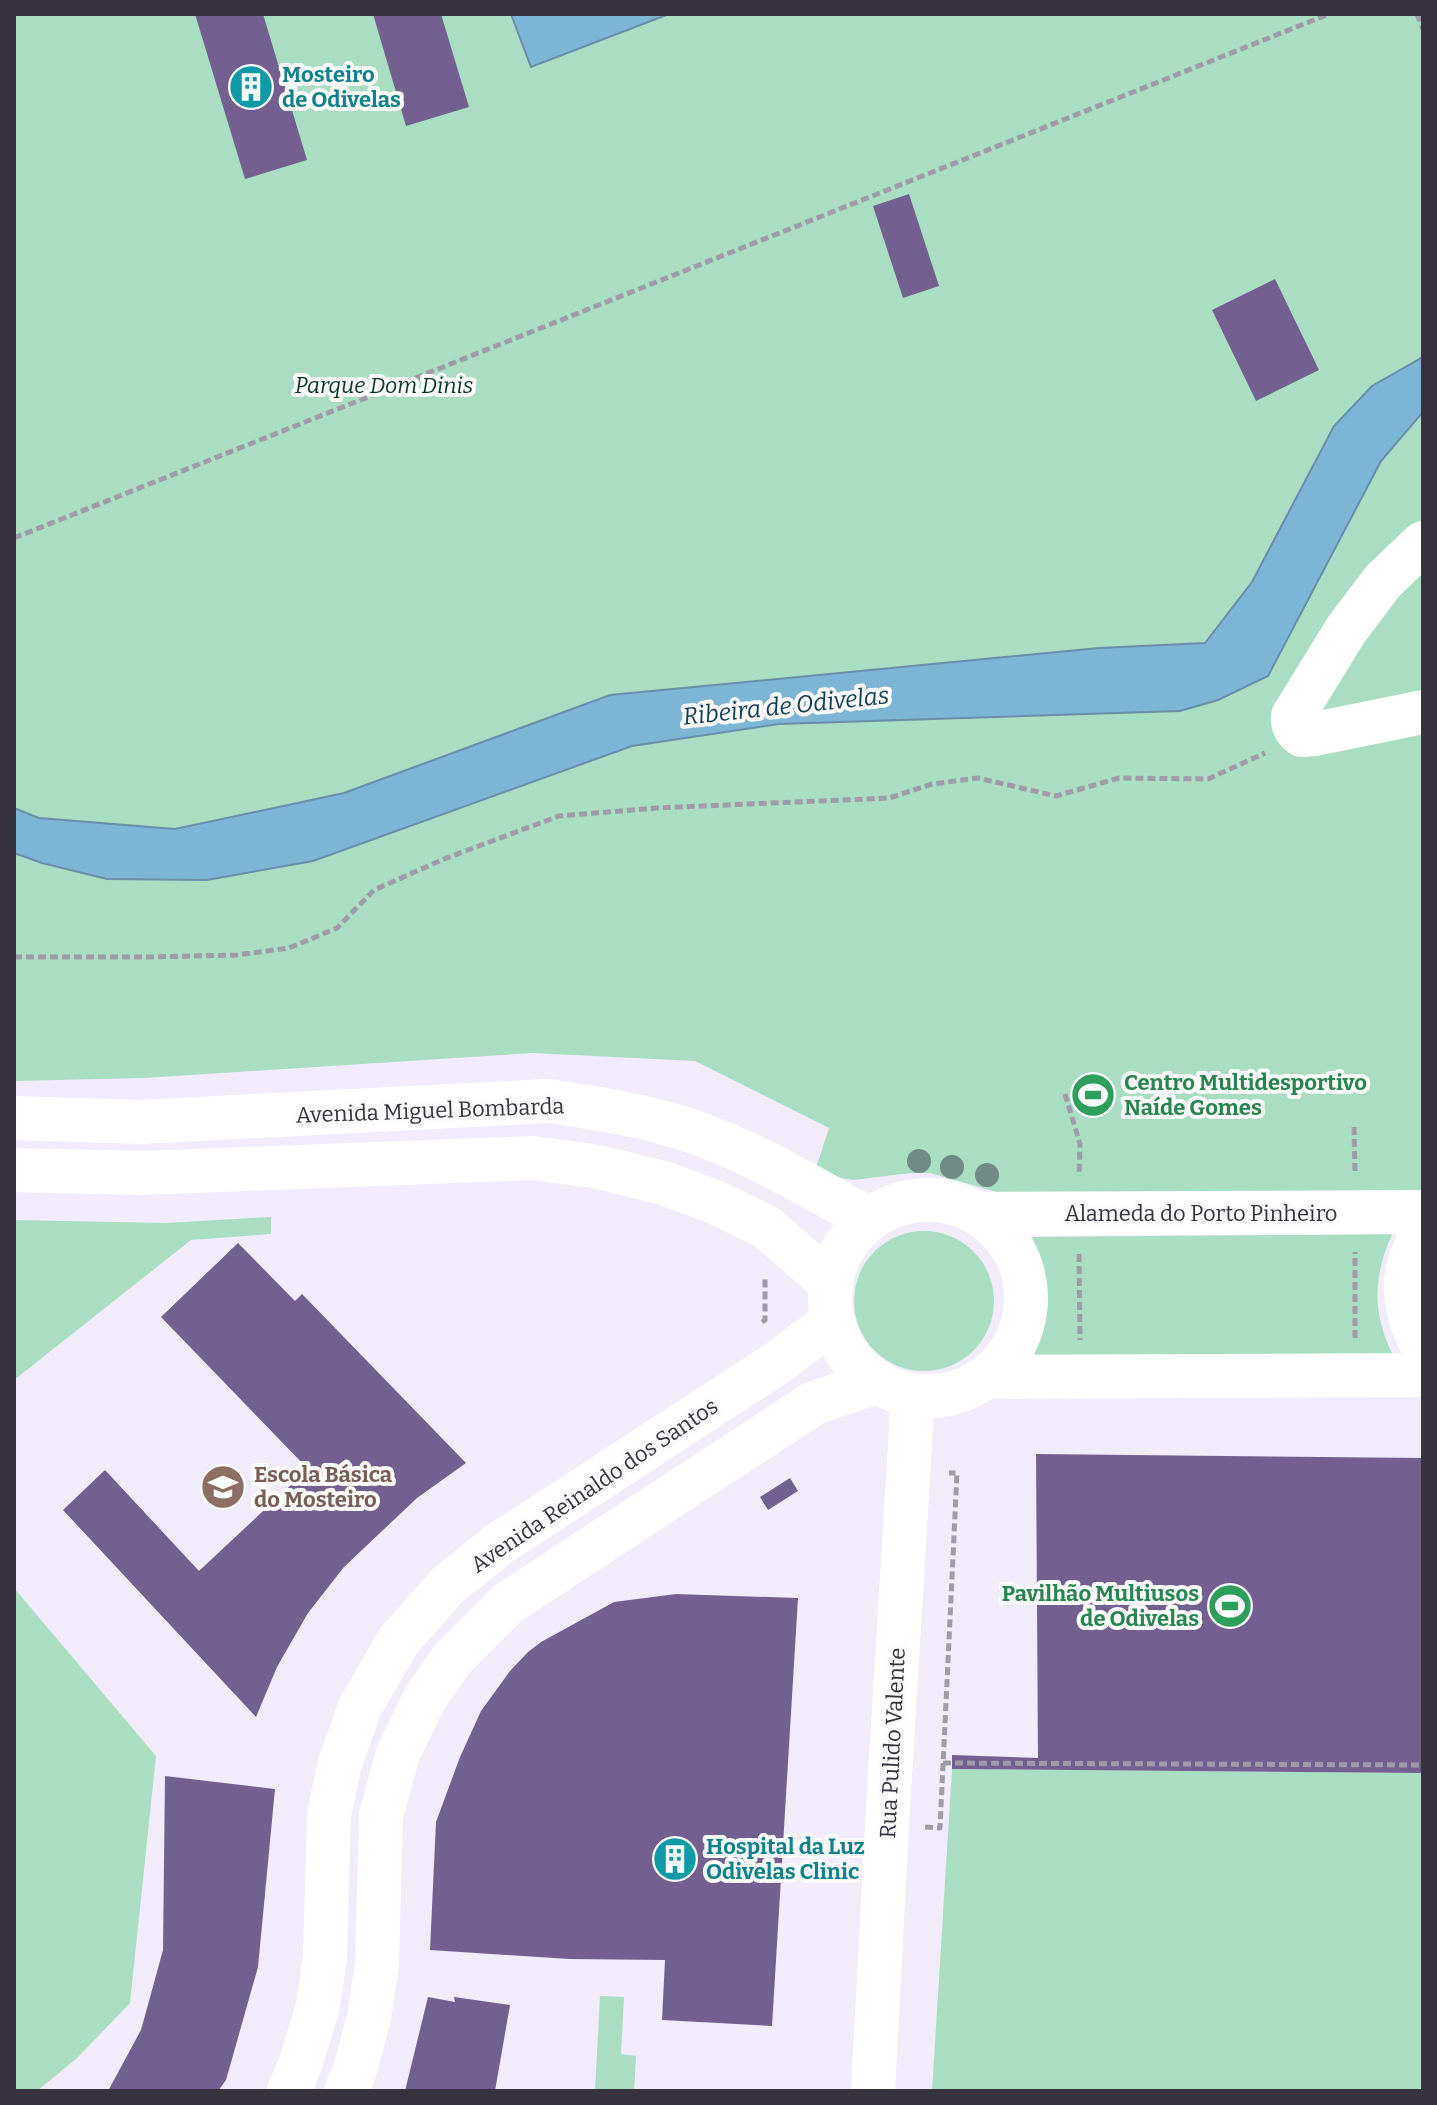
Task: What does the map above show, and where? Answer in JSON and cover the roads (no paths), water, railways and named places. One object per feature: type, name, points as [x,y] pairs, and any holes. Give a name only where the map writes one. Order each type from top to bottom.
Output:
[{"type":"main road","points":[[1423,543],[1383,581],[1346,630],[1293,716],[1292,723],[1302,735],[1315,734],[1423,712]]},
{"type":"main road","name":"Avenida Miguel Bombarda","points":[[14,1118],[140,1122],[549,1101],[614,1111],[688,1130],[750,1155],[870,1219]]},
{"type":"main road","points":[[14,1170],[142,1173],[533,1158],[599,1167],[663,1183],[715,1202],[766,1227],[832,1302]]},
{"type":"main road","points":[[346,2091],[369,2017],[377,1965],[381,1816],[398,1753],[424,1700],[452,1659],[508,1603],[814,1403],[895,1389],[938,1396],[964,1389],[1000,1365],[1012,1349],[1025,1313],[1023,1275],[1007,1240],[979,1214],[962,1206],[924,1200],[896,1206],[870,1219],[852,1237],[839,1258],[832,1302],[842,1345],[857,1366],[895,1389]]},
{"type":"main road","name":"Alameda do Porto Pinheiro","points":[[979,1214],[1423,1212]]},
{"type":"main road","points":[[1423,1235],[1412,1257],[1406,1295],[1408,1314],[1423,1346]]},
{"type":"main road","name":"Avenida Reinaldo dos Santos","points":[[289,2091],[318,2006],[325,1957],[329,1815],[339,1766],[360,1707],[399,1640],[448,1585],[499,1544],[774,1365],[832,1302]]},
{"type":"main road","points":[[986,1377],[1423,1375]]},
{"type":"main road","name":"Rua Pulido Valente","points":[[873,2091],[908,1471],[895,1389]]},
{"type":"water","points":[[511,14],[669,14],[531,67]]},
{"type":"water","name":"Ribeira de Odivelas","points":[[1423,357],[1423,412],[1381,461],[1268,676],[1218,700],[1180,711],[779,724],[632,746],[313,861],[207,880],[107,879],[14,853],[14,808],[39,818],[175,829],[344,793],[610,695],[1099,648],[1205,643],[1252,582],[1334,426],[1372,386]]},
{"type":"place","name":"Mosteiro de Odivelas","points":[[251,87]]},
{"type":"place","name":"Centro Multidesportivo Naíde Gomes","points":[[1093,1095]]},
{"type":"place","name":"Escola Básica do Mosteiro","points":[[223,1487]]},
{"type":"place","name":"Pavilhão Multiusos de Odivelas","points":[[1230,1606]]},
{"type":"place","name":"Hospital da Luz Odivelas Clinic","points":[[675,1859]]},
{"type":"park label","name":"Parque Dom Dinis","points":[[384,385]]}]
